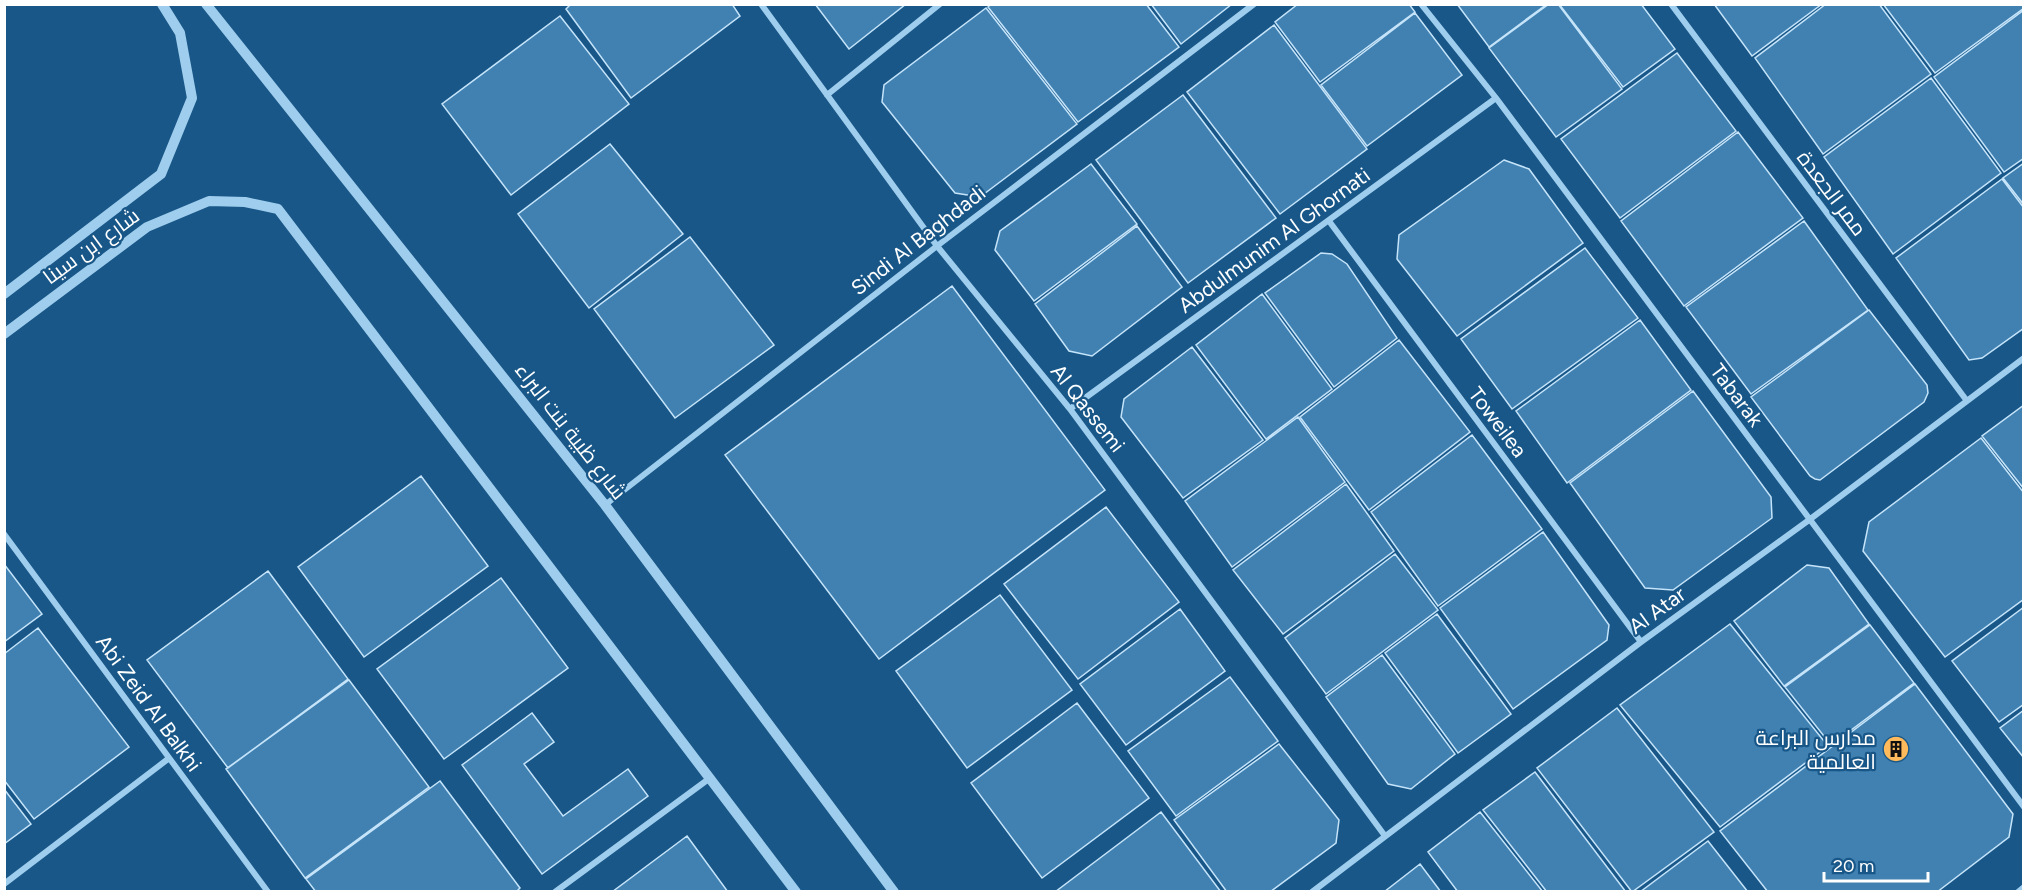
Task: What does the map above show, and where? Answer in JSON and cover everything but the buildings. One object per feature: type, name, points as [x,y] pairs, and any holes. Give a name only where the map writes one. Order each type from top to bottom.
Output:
[{"type":"street","points":[[4,294],[161,174],[192,98],[180,33],[162,4]]},
{"type":"street","name":"شارع ظبية بنت البراء","points":[[206,4],[605,505],[894,891]]},
{"type":"street","name":"Al Qassemi","points":[[761,4],[937,246],[1070,409],[1385,836]]},
{"type":"street","points":[[826,95],[940,4]]},
{"type":"street","name":"Sindi Al Baghdadi","points":[[605,505],[937,246],[1254,4]]},
{"type":"street","name":"Tabarak","points":[[1421,4],[1496,98],[2024,807]]},
{"type":"street","name":"ممر الجعدة","points":[[1671,4],[1966,401]]},
{"type":"street","name":"Abdulmunim Al Ghornati","points":[[1070,409],[1496,98]]},
{"type":"street","name":"شارع ابن سينا","points":[[4,333],[147,227],[209,201],[244,202],[278,209],[710,778]]},
{"type":"street","name":"Toweilea","points":[[1329,221],[1641,642]]},
{"type":"street","name":"Al Atar","points":[[1312,891],[1641,642],[1809,520],[2024,358]]},
{"type":"street","name":"Abi Zeid Al Balkhi","points":[[4,534],[168,759],[268,891]]},
{"type":"street","points":[[4,884],[168,759]]},
{"type":"street","points":[[555,891],[710,778],[796,891]]},
{"type":"street","points":[[2018,891],[2024,887]]},
{"type":"place","name":"مدارس البراعة العالمية","points":[[1896,749]]}]
